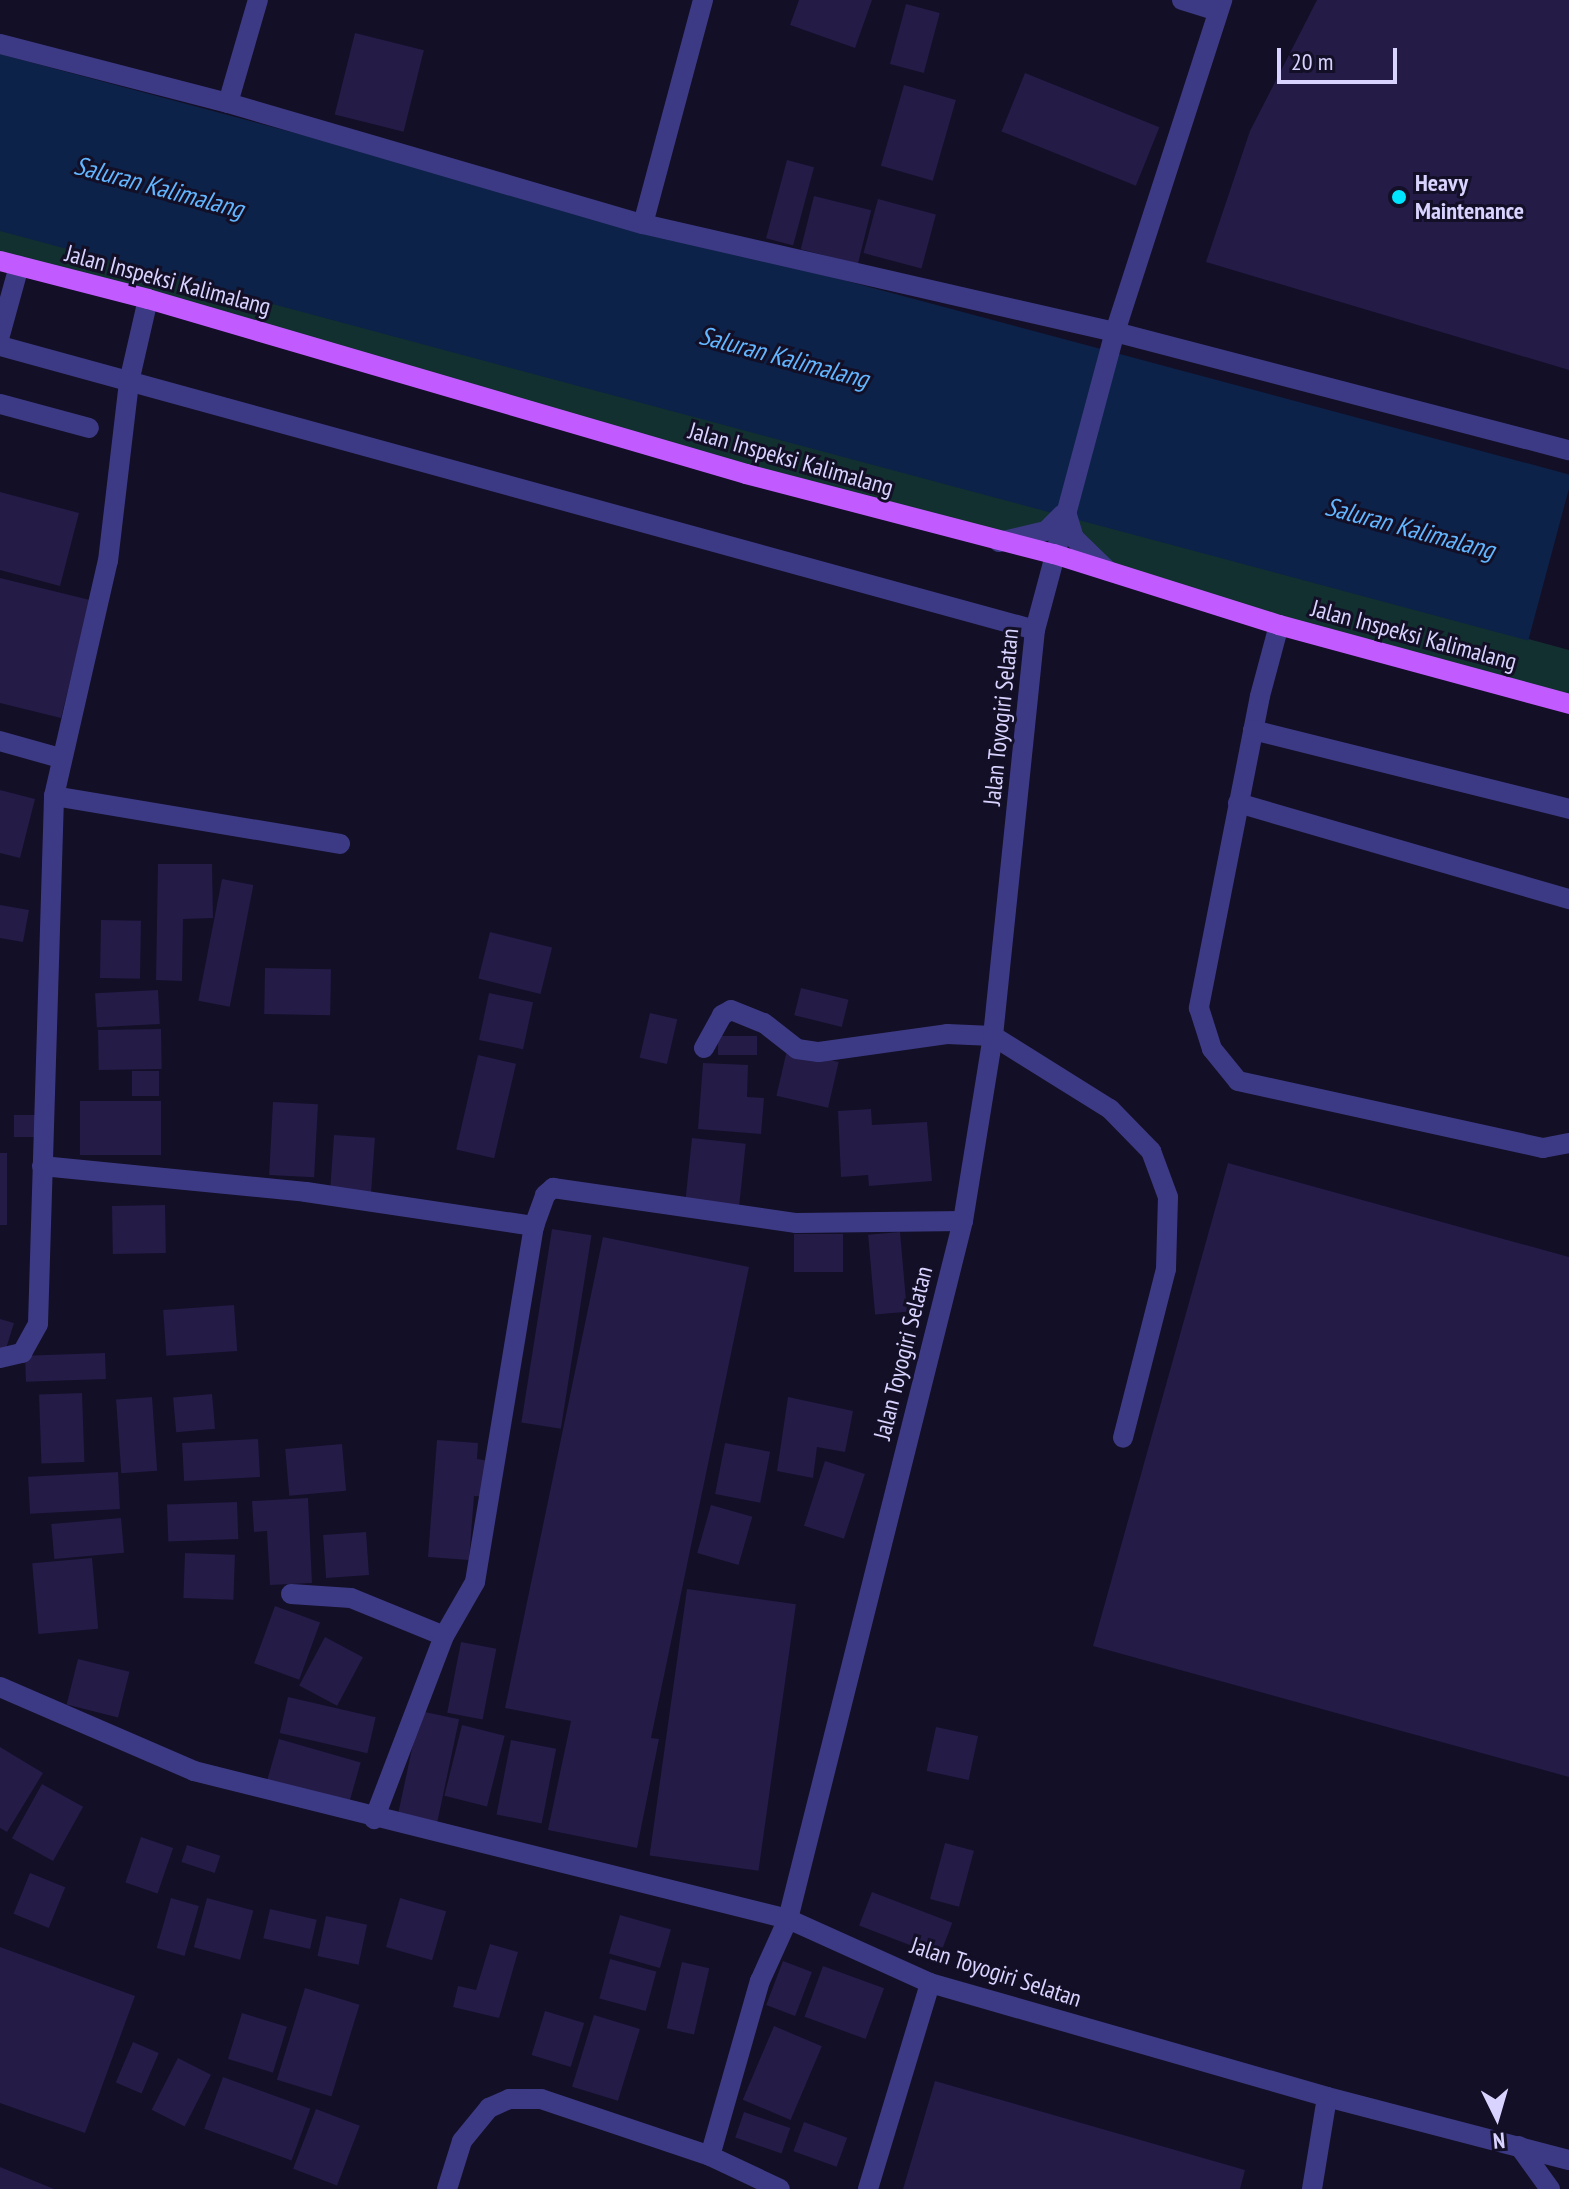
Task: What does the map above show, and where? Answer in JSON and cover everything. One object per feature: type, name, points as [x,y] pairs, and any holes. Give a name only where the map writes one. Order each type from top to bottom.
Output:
[{"type":"main road","name":"Jalan Inspeksi Kalimalang","points":[[10,264],[148,299],[997,542],[1054,554],[1279,625],[1569,704]]},
{"type":"street","points":[[228,103],[258,0]]},
{"type":"street","points":[[643,224],[703,0]]},
{"type":"street","points":[[1182,0],[1220,5]]},
{"type":"street","name":"Jalan Toyogiri Selatan","points":[[1220,5],[1115,332],[1035,630],[993,1036],[963,1221],[788,1919],[930,1983],[1327,2097],[1569,2160]]},
{"type":"street","points":[[0,44],[228,103],[643,224],[1115,332],[1569,450]]},
{"type":"street","points":[[0,335],[10,264]]},
{"type":"street","points":[[0,1358],[22,1353],[38,1324],[54,796],[60,758],[108,561],[129,382],[148,299]]},
{"type":"street","points":[[0,346],[1035,630]]},
{"type":"street","points":[[0,404],[89,428]]},
{"type":"street","points":[[997,542],[1046,531],[1066,512],[1074,538],[1108,571]]},
{"type":"street","points":[[1279,625],[1253,730],[1199,1008],[1212,1049],[1238,1081],[1543,1148],[1569,1143]]},
{"type":"street","points":[[1253,730],[1569,809]]},
{"type":"street","points":[[0,741],[60,758]]},
{"type":"street","points":[[54,796],[340,844]]},
{"type":"street","points":[[1238,803],[1569,899]]},
{"type":"street","points":[[704,1048],[722,1015],[731,1010],[764,1023],[797,1049],[819,1052],[947,1034],[993,1036],[1110,1109],[1151,1151],[1168,1197],[1166,1269],[1123,1438]]},
{"type":"street","points":[[42,1166],[306,1192],[534,1226]]},
{"type":"street","points":[[374,1819],[444,1636],[478,1568],[534,1226],[545,1195],[559,1187],[796,1223],[963,1221]]},
{"type":"street","points":[[291,1594],[351,1598],[444,1636]]},
{"type":"street","points":[[0,1687],[194,1771],[374,1819],[788,1919],[760,1981],[710,2156]]},
{"type":"street","points":[[868,2189],[930,1983]]},
{"type":"street","points":[[1312,2189],[1327,2097]]},
{"type":"street","points":[[447,2189],[462,2141],[489,2108],[509,2099],[541,2099],[710,2156],[780,2189]]},
{"type":"street","points":[[1519,2146],[1550,2189]]},
{"type":"green space","points":[[0,225],[1569,650],[1569,704],[1108,571],[1074,538],[997,542],[0,261]]},
{"type":"water","name":"Saluran Kalimalang","points":[[0,54],[1569,474],[1569,489],[1528,641],[0,231]]},
{"type":"building","points":[[799,0],[872,0],[855,48],[790,25]]},
{"type":"building","name":"Heavy Maintenance","points":[[1317,0],[1569,0],[1569,370],[1206,262],[1250,131]]},
{"type":"building","points":[[906,4],[940,13],[924,73],[890,64]]},
{"type":"building","points":[[355,33],[424,50],[404,132],[335,115]]},
{"type":"building","points":[[1025,73],[1159,127],[1136,186],[1001,131]]},
{"type":"building","points":[[904,85],[956,100],[933,181],[881,166]]},
{"type":"building","points":[[787,160],[814,167],[793,245],[766,238]]},
{"type":"building","points":[[814,196],[871,210],[858,264],[801,249]]},
{"type":"building","points":[[878,199],[936,215],[921,269],[864,253]]},
{"type":"building","points":[[0,492],[79,513],[60,586],[0,570]]},
{"type":"building","points":[[0,578],[90,600],[61,718],[0,703]]},
{"type":"building","points":[[0,790],[35,799],[20,858],[0,853]]},
{"type":"building","points":[[158,864],[212,864],[213,918],[183,919],[182,981],[156,980]]},
{"type":"building","points":[[222,879],[253,885],[230,1007],[198,1001]]},
{"type":"building","points":[[0,905],[29,910],[23,942],[0,938]]},
{"type":"building","points":[[101,920],[141,921],[140,979],[100,978]]},
{"type":"building","points":[[490,932],[552,947],[540,994],[478,979]]},
{"type":"building","points":[[265,968],[331,969],[330,1015],[264,1014]]},
{"type":"building","points":[[801,988],[849,1000],[842,1027],[794,1015]]},
{"type":"building","points":[[158,990],[160,1024],[97,1027],[95,993]]},
{"type":"building","points":[[489,993],[533,1002],[523,1049],[479,1040]]},
{"type":"building","points":[[650,1013],[677,1019],[667,1064],[640,1058]]},
{"type":"building","points":[[161,1029],[162,1069],[99,1070],[98,1030]]},
{"type":"building","points":[[718,1036],[757,1036],[757,1055],[718,1055]]},
{"type":"building","points":[[787,1050],[839,1062],[828,1108],[776,1096]]},
{"type":"building","points":[[478,1055],[516,1064],[494,1158],[456,1150]]},
{"type":"building","points":[[703,1063],[748,1065],[747,1097],[764,1098],[761,1134],[698,1129]]},
{"type":"building","points":[[132,1071],[159,1071],[159,1096],[132,1096]]},
{"type":"building","points":[[80,1101],[161,1101],[161,1155],[80,1155]]},
{"type":"building","points":[[273,1102],[318,1104],[314,1177],[269,1175]]},
{"type":"building","points":[[871,1109],[872,1125],[927,1122],[932,1181],[869,1186],[868,1175],[841,1177],[838,1111]]},
{"type":"building","points":[[14,1115],[38,1115],[38,1137],[14,1137]]},
{"type":"building","points":[[334,1135],[375,1138],[371,1196],[330,1193]]},
{"type":"building","points":[[692,1138],[746,1144],[739,1210],[685,1205]]},
{"type":"building","points":[[0,1153],[7,1153],[7,1225],[0,1225]]},
{"type":"building","points":[[1228,1163],[1569,1257],[1569,1777],[1093,1646]]},
{"type":"building","points":[[165,1205],[166,1253],[113,1254],[112,1206]]},
{"type":"building","points":[[552,1229],[592,1235],[561,1429],[521,1423]]},
{"type":"building","points":[[900,1232],[907,1312],[875,1314],[868,1235]]},
{"type":"building","points":[[794,1234],[843,1234],[843,1272],[794,1272]]},
{"type":"building","points":[[603,1237],[749,1267],[651,1738],[659,1739],[637,1848],[548,1830],[571,1721],[505,1708]]},
{"type":"building","points":[[234,1305],[237,1351],[166,1356],[163,1310]]},
{"type":"building","points":[[0,1319],[14,1323],[4,1355],[0,1354]]},
{"type":"building","points":[[105,1353],[106,1379],[26,1382],[25,1356]]},
{"type":"building","points":[[82,1393],[84,1462],[41,1463],[39,1395]]},
{"type":"building","points":[[212,1394],[215,1429],[176,1432],[173,1397]]},
{"type":"building","points":[[152,1397],[157,1471],[121,1473],[116,1400]]},
{"type":"building","points":[[788,1397],[853,1411],[845,1452],[817,1447],[813,1478],[777,1471]]},
{"type":"building","points":[[258,1439],[260,1477],[184,1481],[182,1443]]},
{"type":"building","points":[[437,1440],[478,1443],[477,1459],[491,1461],[487,1497],[474,1496],[469,1560],[428,1557]]},
{"type":"building","points":[[725,1443],[770,1452],[760,1503],[715,1494]]},
{"type":"building","points":[[342,1444],[346,1491],[289,1496],[285,1449]]},
{"type":"building","points":[[825,1461],[865,1474],[844,1539],[804,1526]]},
{"type":"building","points":[[118,1472],[120,1509],[30,1514],[28,1477]]},
{"type":"building","points":[[308,1498],[312,1583],[270,1585],[267,1531],[254,1532],[252,1501]]},
{"type":"building","points":[[237,1502],[238,1539],[168,1541],[167,1504]]},
{"type":"building","points":[[711,1505],[752,1517],[739,1565],[697,1553]]},
{"type":"building","points":[[121,1518],[124,1553],[54,1559],[51,1524]]},
{"type":"building","points":[[366,1532],[369,1575],[326,1578],[323,1535]]},
{"type":"building","points":[[185,1553],[235,1555],[233,1600],[183,1598]]},
{"type":"building","points":[[92,1558],[98,1629],[38,1634],[32,1563]]},
{"type":"building","points":[[687,1589],[796,1604],[758,1871],[650,1855]]},
{"type":"building","points":[[275,1606],[320,1622],[299,1680],[254,1663]]},
{"type":"building","points":[[325,1637],[363,1657],[337,1706],[299,1686]]},
{"type":"building","points":[[461,1642],[496,1649],[483,1720],[447,1713]]},
{"type":"building","points":[[78,1659],[129,1672],[118,1717],[67,1705]]},
{"type":"building","points":[[288,1697],[376,1717],[367,1753],[280,1733]]},
{"type":"building","points":[[420,1711],[459,1719],[436,1827],[397,1819]]},
{"type":"building","points":[[462,1725],[505,1736],[487,1806],[444,1796]]},
{"type":"building","points":[[936,1727],[978,1736],[969,1780],[927,1771]]},
{"type":"building","points":[[279,1739],[361,1762],[349,1805],[267,1781]]},
{"type":"building","points":[[511,1740],[556,1749],[542,1823],[496,1815]]},
{"type":"building","points":[[0,1747],[43,1773],[7,1832],[0,1828]]},
{"type":"building","points":[[42,1784],[83,1807],[53,1861],[12,1838]]},
{"type":"building","points":[[141,1837],[173,1848],[158,1893],[125,1882]]},
{"type":"building","points":[[945,1843],[974,1851],[959,1907],[930,1899]]},
{"type":"building","points":[[187,1845],[220,1856],[215,1873],[181,1862]]},
{"type":"building","points":[[30,1873],[65,1887],[49,1928],[14,1914]]},
{"type":"building","points":[[872,1892],[952,1923],[939,1956],[859,1926]]},
{"type":"building","points":[[171,1898],[199,1906],[185,1956],[157,1948]]},
{"type":"building","points":[[207,1898],[253,1910],[240,1960],[194,1947]]},
{"type":"building","points":[[400,1898],[446,1911],[432,1960],[386,1947]]},
{"type":"building","points":[[270,1909],[317,1920],[310,1949],[263,1938]]},
{"type":"building","points":[[620,1915],[671,1930],[660,1968],[609,1953]]},
{"type":"building","points":[[326,1916],[367,1925],[359,1965],[317,1956]]},
{"type":"building","points":[[490,1944],[518,1952],[499,2018],[453,2007],[458,1986],[476,1990]]},
{"type":"building","points":[[0,1947],[135,1996],[85,2133],[0,2103]]},
{"type":"building","points":[[610,1959],[656,1971],[646,2011],[599,1999]]},
{"type":"building","points":[[783,1961],[812,1972],[795,2016],[766,2005]]},
{"type":"building","points":[[682,1962],[709,1968],[694,2035],[667,2028]]},
{"type":"building","points":[[823,1966],[884,1988],[866,2039],[805,2017]]},
{"type":"building","points":[[305,1988],[360,2005],[331,2096],[277,2080]]},
{"type":"building","points":[[545,2011],[584,2023],[571,2067],[532,2055]]},
{"type":"building","points":[[242,2013],[287,2027],[273,2073],[228,2059]]},
{"type":"building","points":[[594,2015],[640,2029],[618,2101],[572,2087]]},
{"type":"building","points":[[774,2026],[822,2046],[791,2120],[743,2100]]},
{"type":"building","points":[[133,2042],[159,2053],[142,2093],[116,2083]]},
{"type":"building","points":[[178,2058],[211,2075],[185,2126],[152,2110]]},
{"type":"building","points":[[223,2077],[310,2109],[292,2160],[204,2129]]},
{"type":"building","points":[[935,2081],[1245,2170],[1240,2189],[903,2189]]},
{"type":"building","points":[[316,2109],[360,2126],[337,2186],[293,2169]]},
{"type":"building","points":[[744,2112],[790,2128],[782,2153],[735,2138]]},
{"type":"building","points":[[804,2122],[847,2138],[837,2167],[793,2151]]},
{"type":"building","points":[[0,2167],[54,2189],[0,2189]]},
{"type":"place","name":"Heavy Maintenance","points":[[1399,197]]}]
